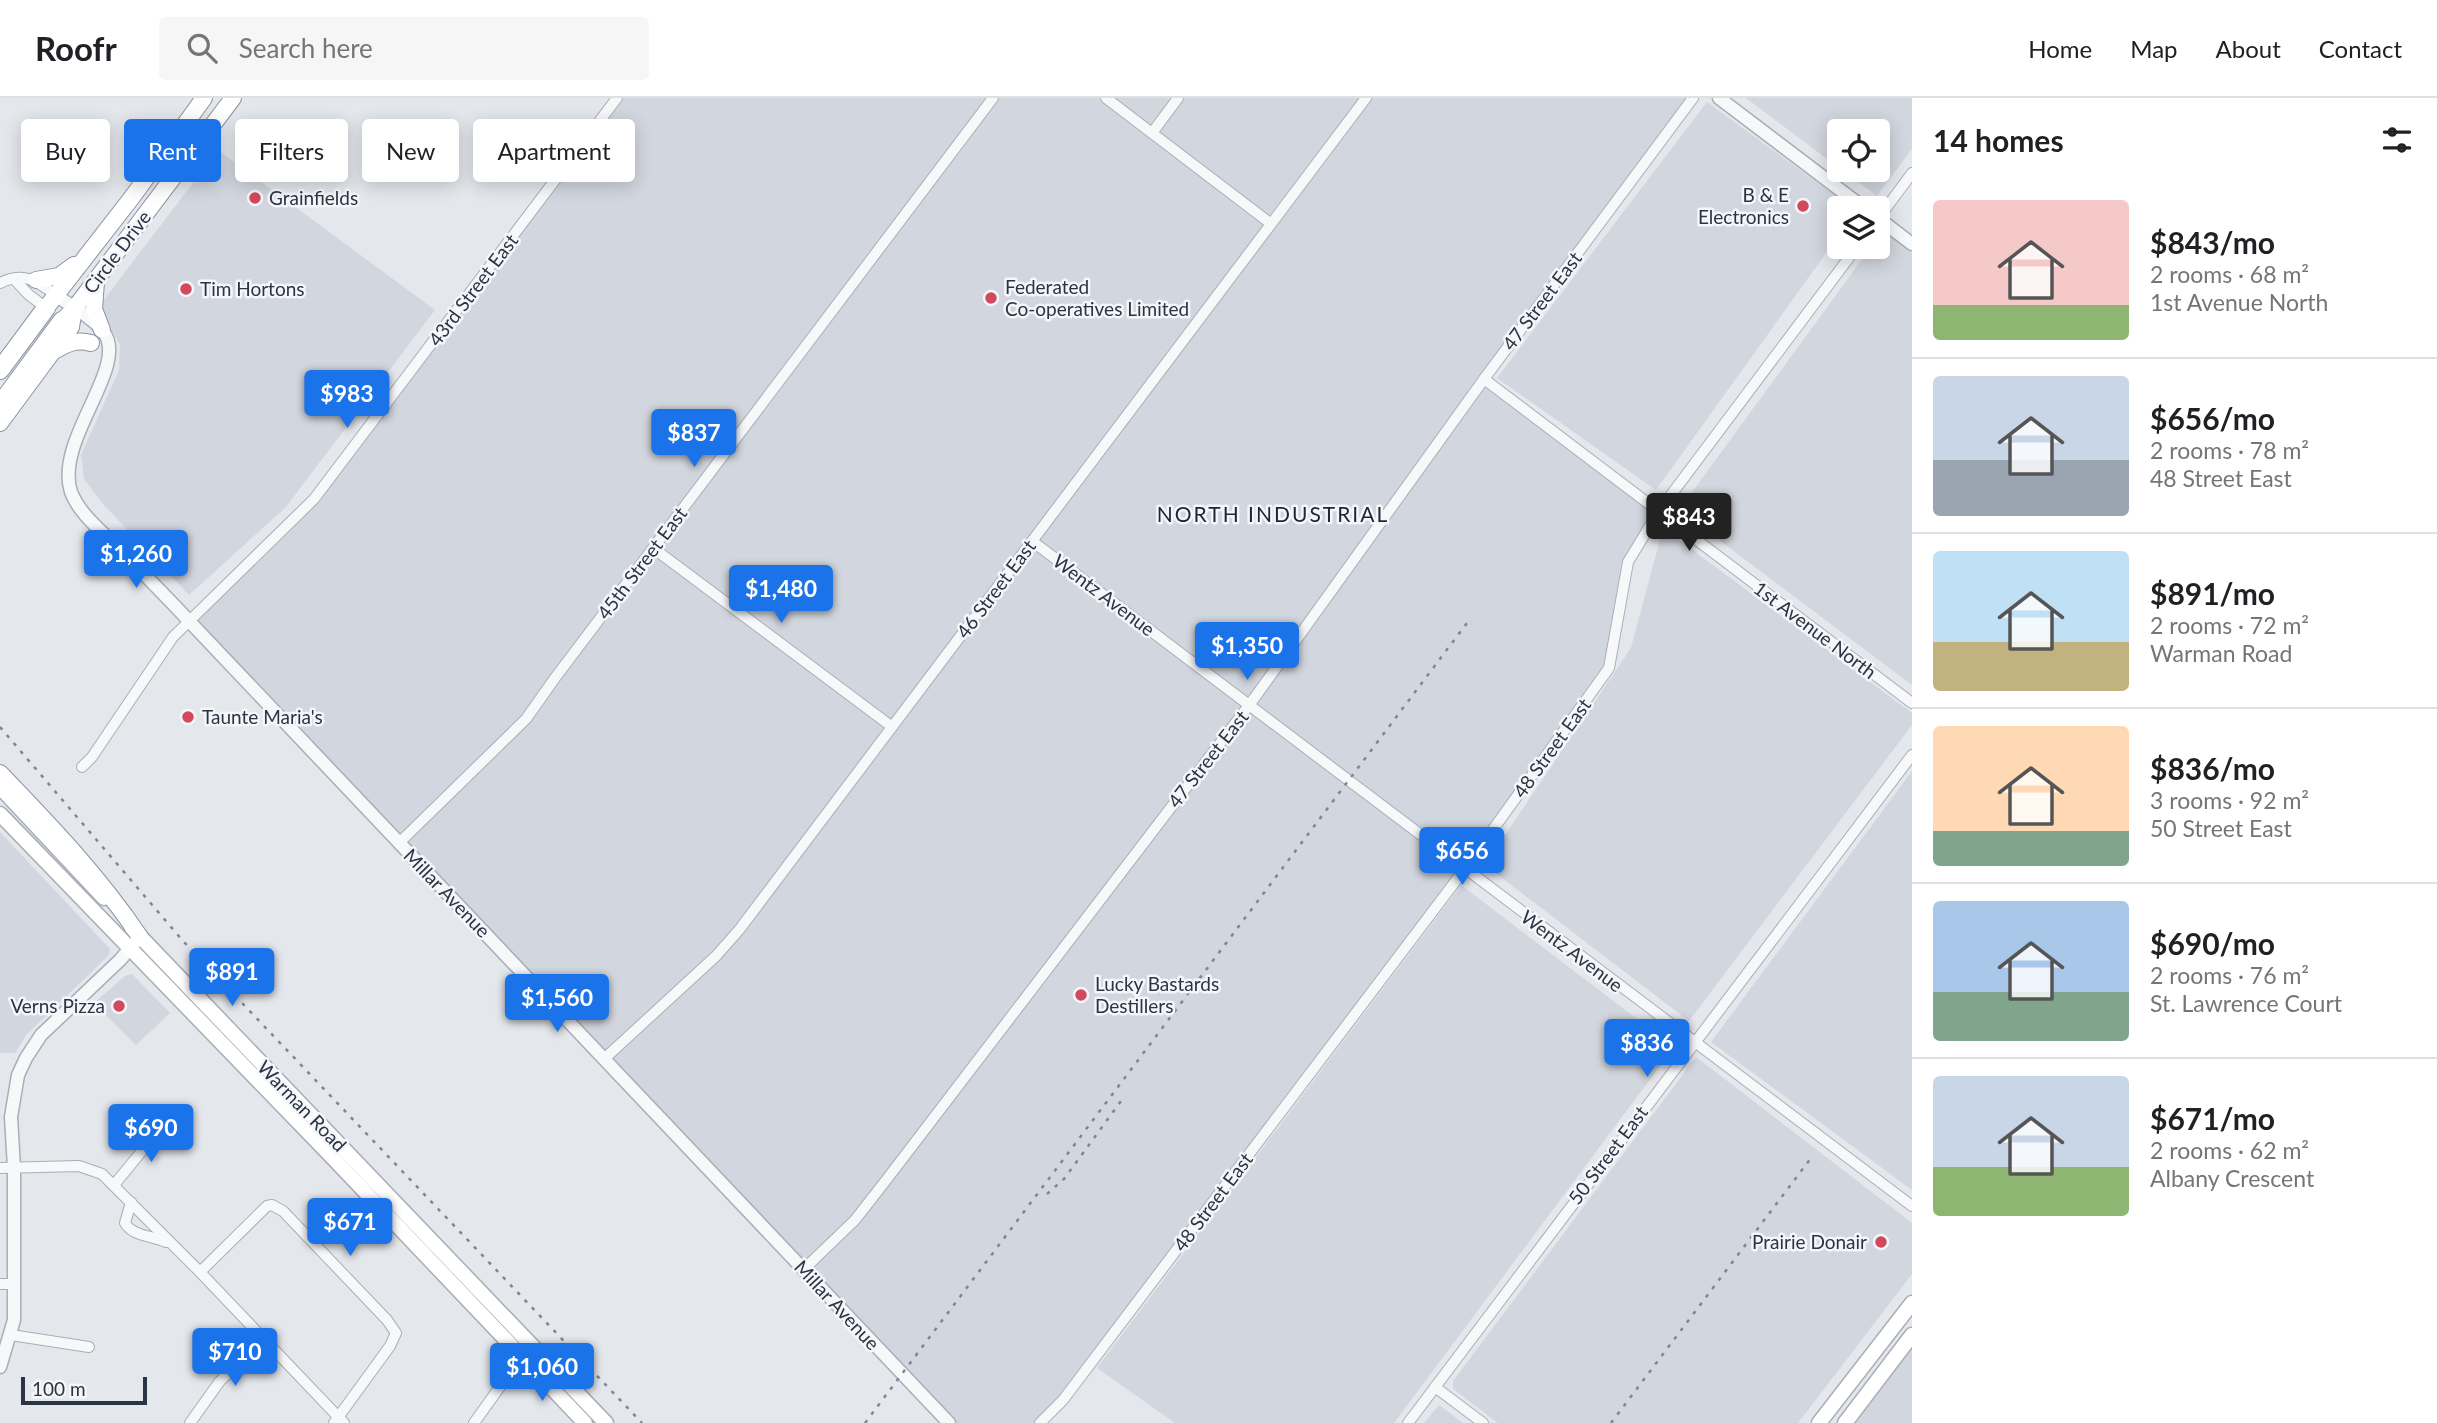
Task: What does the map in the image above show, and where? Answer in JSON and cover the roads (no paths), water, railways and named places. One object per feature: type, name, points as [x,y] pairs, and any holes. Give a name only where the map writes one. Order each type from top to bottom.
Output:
[{"type":"highway","name":"Circle Drive","points":[[2,367],[97,244],[204,98]]},
{"type":"highway","name":"Circle Drive","points":[[0,405],[69,319],[233,98]]},
{"type":"highway","points":[[36,280],[59,276],[97,244]]},
{"type":"highway","points":[[97,279],[94,309],[102,330]]},
{"type":"highway","points":[[0,423],[54,351],[69,319]]},
{"type":"highway","points":[[54,351],[78,341],[91,344]]},
{"type":"highway","points":[[0,773],[112,895],[135,943]]},
{"type":"main road","name":"Warman Road","points":[[0,787],[135,943],[585,1423]]},
{"type":"main road","name":"Warman Road","points":[[0,814],[135,943],[604,1423]]},
{"type":"main road","points":[[1819,1423],[1912,1303]]},
{"type":"main road","points":[[1845,1423],[1912,1335]]},
{"type":"main road","points":[[524,1359],[540,1366],[576,1404],[604,1423]]},
{"type":"street","name":"43rd Street East","points":[[82,767],[92,757],[173,637],[314,499],[617,98]]},
{"type":"street","name":"45th Street East","points":[[398,843],[526,719],[993,98]]},
{"type":"street","points":[[1107,98],[1270,223]]},
{"type":"street","points":[[1152,133],[1178,98]]},
{"type":"street","name":"46 Street East","points":[[604,1059],[728,943],[1366,98]]},
{"type":"street","name":"47 Street East","points":[[804,1269],[855,1220],[887,1180],[1250,704],[1484,379],[1693,98]]},
{"type":"street","points":[[1719,98],[1848,196]]},
{"type":"street","points":[[1890,203],[1912,173]]},
{"type":"street","points":[[1890,228],[1912,244]]},
{"type":"street","name":"48 Street East","points":[[1040,1423],[1066,1396],[1464,870],[1609,668],[1628,562],[1658,511],[1848,259]]},
{"type":"street","points":[[14,279],[28,294],[51,302]]},
{"type":"street","points":[[0,283],[14,279],[36,280],[51,302],[108,363]]},
{"type":"street","points":[[69,319],[102,330],[111,350],[108,363]]},
{"type":"street","name":"Millar Avenue","points":[[108,363],[73,445],[68,467],[71,491],[86,515],[949,1423]]},
{"type":"street","name":"1st Avenue North","points":[[1484,379],[1912,703]]},
{"type":"street","name":"Wentz Avenue","points":[[1032,541],[1912,1206]]},
{"type":"street","points":[[653,548],[891,726]]},
{"type":"street","name":"50 Street East","points":[[1408,1423],[1912,755]]},
{"type":"street","points":[[0,1367],[14,1320],[14,1168],[11,1117],[18,1075],[41,1035],[135,943]]},
{"type":"street","points":[[114,1185],[164,1124]]},
{"type":"street","points":[[0,1168],[79,1166],[94,1170],[114,1185],[200,1272],[338,1421],[390,1346],[396,1333],[387,1320],[302,1230],[283,1211],[272,1205],[267,1206],[200,1272]]},
{"type":"street","points":[[131,1202],[125,1223],[128,1228],[172,1244]]},
{"type":"street","points":[[0,1284],[15,1284]]},
{"type":"street","points":[[11,1335],[89,1347]]},
{"type":"street","points":[[190,1423],[220,1381],[264,1339]]},
{"type":"street","points":[[474,1423],[512,1370],[524,1359]]},
{"type":"street","points":[[1435,1387],[1483,1423]]},
{"type":"railway","points":[[865,1423],[1470,619]]},
{"type":"railway","points":[[0,727],[183,941],[642,1423]]},
{"type":"railway","points":[[1047,1194],[1064,1179],[1124,1097]]},
{"type":"railway","points":[[1611,1423],[1811,1158]]},
{"type":"place","name":"Grainfields","points":[[255,198]]},
{"type":"place","name":"B & E Electronics","points":[[1803,206]]},
{"type":"place","name":"Tim Hortons","points":[[186,289]]},
{"type":"place","name":"Federated Co-operatives Limited","points":[[991,298]]},
{"type":"place","name":"Taunte Maria's","points":[[188,717]]},
{"type":"place","name":"Lucky Bastards Destillers","points":[[1081,995]]},
{"type":"place","name":"Verns Pizza","points":[[119,1006]]},
{"type":"place","name":"Prairie Donair","points":[[1881,1242]]},
{"type":"district","name":"NORTH INDUSTRIAL","points":[[1273,515]]}]
